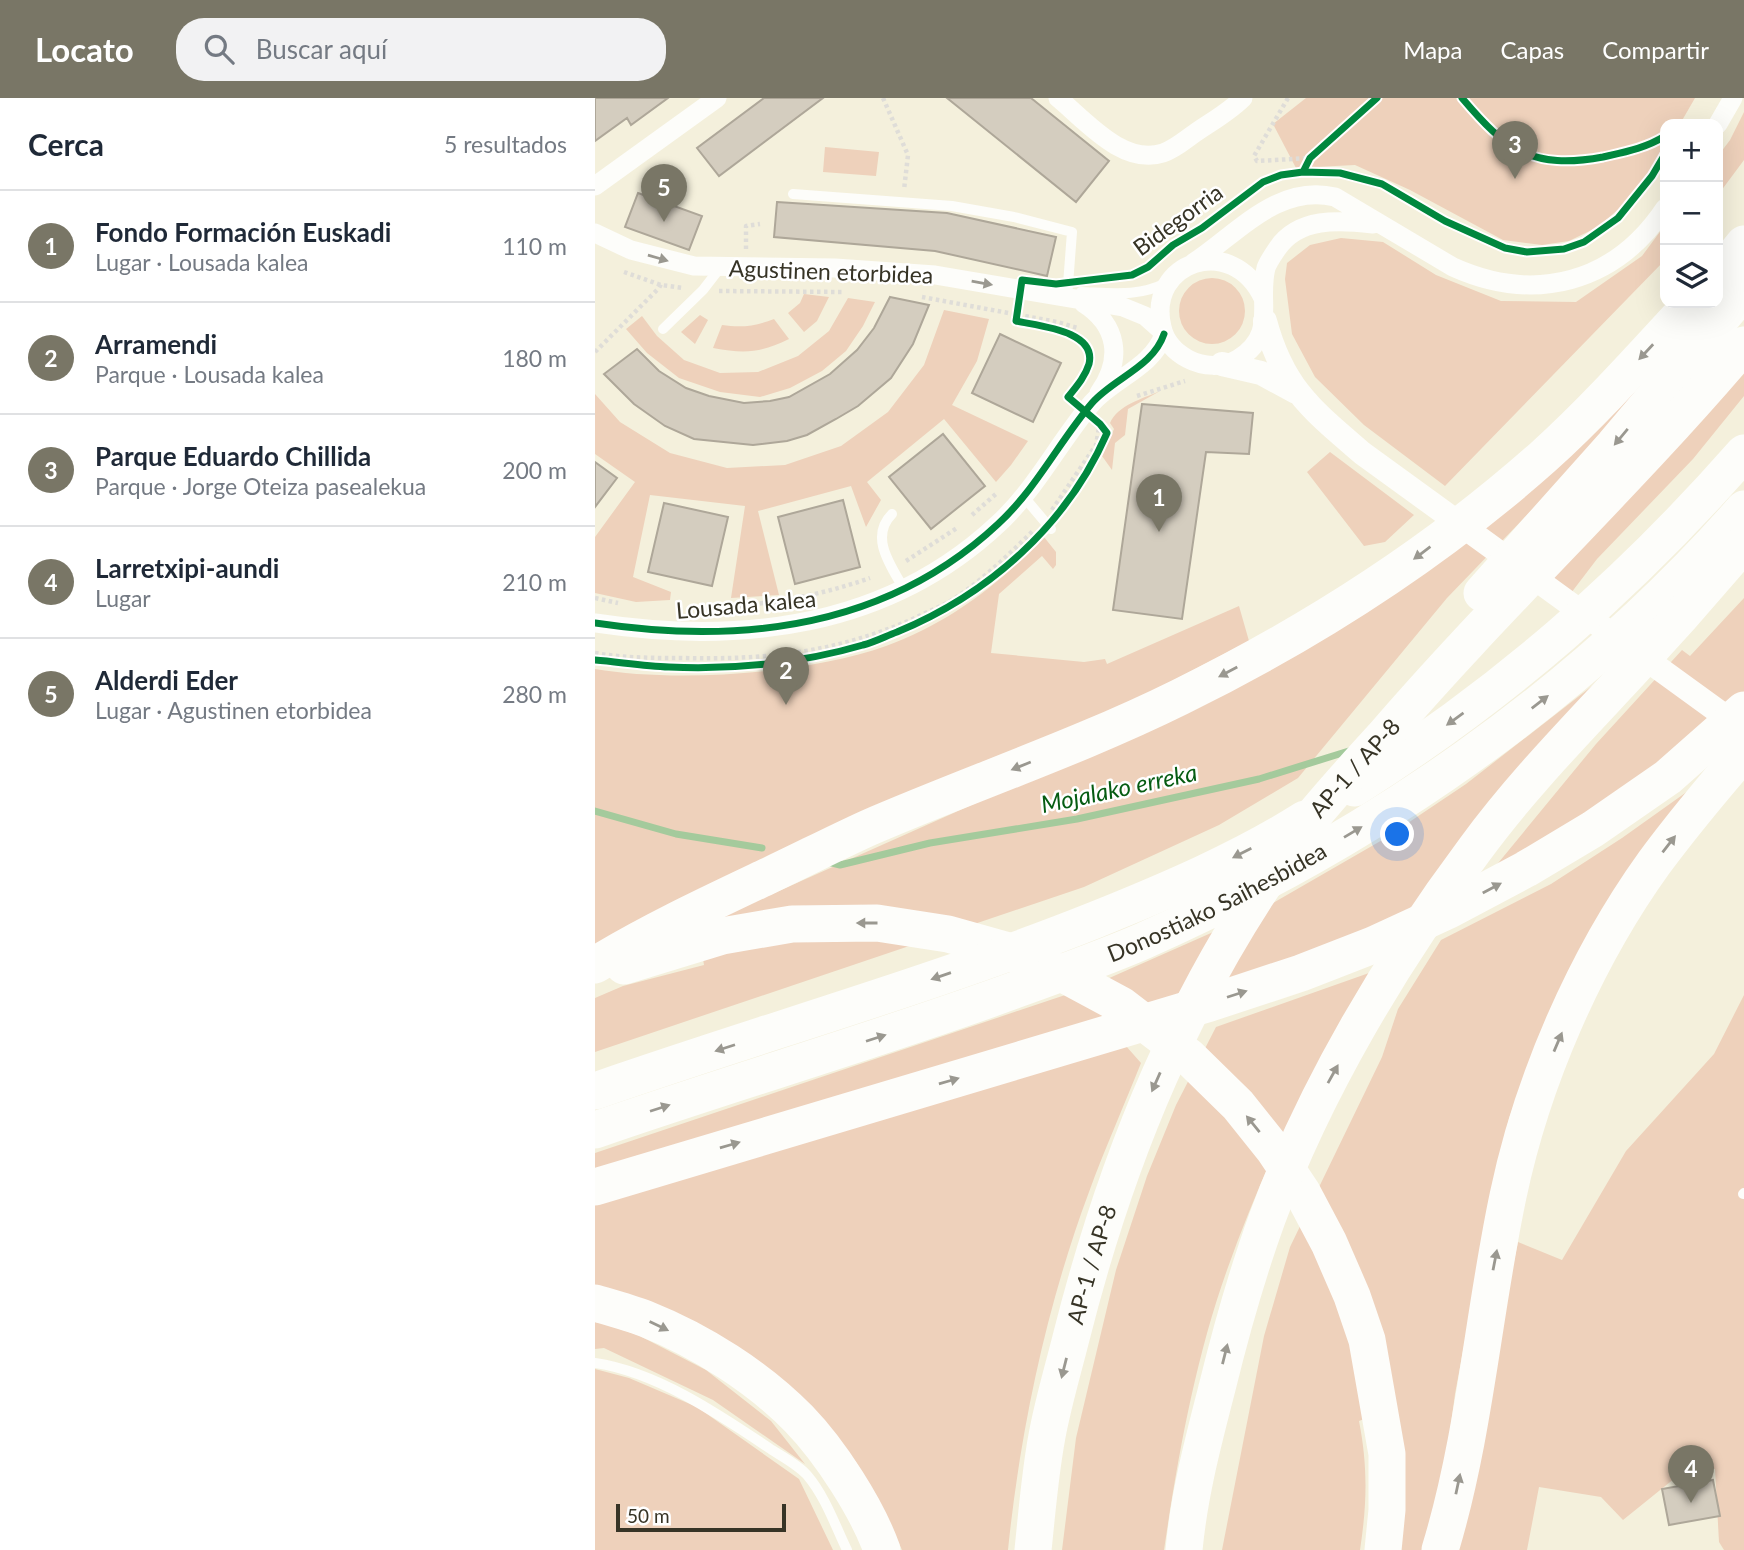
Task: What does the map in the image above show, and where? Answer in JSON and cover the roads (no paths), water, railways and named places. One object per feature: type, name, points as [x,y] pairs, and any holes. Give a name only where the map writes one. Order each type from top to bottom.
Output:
[{"type":"highway","points":[[1723,270],[1744,244]]},
{"type":"highway","points":[[1491,601],[1614,445],[1744,291]]},
{"type":"highway","points":[[595,965],[653,930],[867,829],[1091,738],[1180,698],[1317,622],[1405,566],[1543,457],[1687,308]]},
{"type":"highway","name":"AP-1 / AP-8","points":[[1033,1550],[1047,1436],[1092,1257],[1137,1125],[1174,1042],[1212,970],[1255,898],[1300,833],[1430,682],[1491,601],[1648,454],[1744,345]]},
{"type":"highway","name":"Donostiako Saihesbidea","points":[[595,1091],[1047,939],[1179,884],[1292,828],[1442,729],[1529,663],[1582,619],[1639,565],[1701,502],[1744,453]]},
{"type":"highway","name":"Donostiako Saihesbidea","points":[[595,1130],[1060,974],[1210,910],[1302,863],[1389,810],[1472,754],[1551,693],[1608,645],[1744,509]]},
{"type":"highway","points":[[1184,1550],[1187,1511],[1208,1420],[1247,1277],[1292,1158],[1324,1090],[1374,1002],[1430,913],[1476,848],[1515,799],[1671,628],[1744,543]]},
{"type":"highway","points":[[595,1187],[1210,1003],[1301,974],[1373,945],[1460,904],[1593,829],[1668,777],[1744,710]]},
{"type":"highway","points":[[1440,1550],[1454,1504],[1466,1446],[1490,1285],[1508,1194],[1526,1127],[1552,1055],[1580,988],[1615,924],[1654,864],[1744,752]]},
{"type":"highway","points":[[595,978],[662,953],[722,936],[792,924],[877,923],[947,934],[1005,950],[1067,976],[1121,1005],[1189,1057],[1238,1105],[1274,1150],[1302,1192],[1329,1243],[1367,1340],[1387,1454],[1384,1550]]},
{"type":"highway","points":[[595,1303],[647,1320],[703,1347],[754,1381],[799,1419],[842,1475],[877,1534],[882,1550]]},
{"type":"street","points":[[595,186],[717,98]]},
{"type":"street","points":[[1058,98],[1117,147],[1145,155],[1155,155],[1174,147],[1243,98]]},
{"type":"street","points":[[1721,119],[1733,98]]},
{"type":"street","points":[[1382,225],[1319,222],[1298,230],[1283,240],[1266,266],[1264,309],[1254,345],[1235,361],[1208,366],[1182,356],[1171,346],[1163,333],[1160,303],[1173,278],[1269,207],[1301,194],[1335,197],[1453,267],[1473,276],[1494,282],[1538,286],[1583,276],[1604,266],[1641,239],[1660,214]]},
{"type":"street","name":"Agustinen etorbidea","points":[[595,233],[631,250],[670,262],[720,267],[835,268],[935,275],[1020,289],[1069,293],[1135,311],[1145,316],[1163,333]]},
{"type":"street","points":[[1193,263],[1208,260],[1236,265],[1248,273],[1257,284],[1277,358],[1296,392]]},
{"type":"street","name":"Agustinen etorbidea","points":[[1069,293],[1101,317],[1112,337],[1112,371],[1090,406]]},
{"type":"street","name":"Lousada kalea","points":[[595,623],[666,631],[768,628],[827,618],[904,590],[941,569],[999,524],[1024,497],[1090,406],[1153,353],[1163,333]]},
{"type":"street","points":[[1223,365],[1261,373],[1296,392],[1362,453],[1744,730]]},
{"type":"lane","points":[[793,194],[952,205],[1072,232],[1069,293]]},
{"type":"lane","points":[[663,329],[703,290],[720,267]]},
{"type":"lane","points":[[1069,293],[1072,288],[1079,292],[1131,294],[1153,289],[1173,278]]},
{"type":"lane","points":[[1024,497],[1050,527]]},
{"type":"lane","points":[[892,514],[884,522],[880,538],[904,590]]},
{"type":"lane","points":[[595,1363],[620,1367],[670,1388],[747,1433],[804,1472],[818,1489],[847,1550]]},
{"type":"waterway","name":"Mojalako erreka","points":[[828,862],[840,865],[930,843],[1077,819],[1259,779],[1352,750]]},
{"type":"waterway","name":"Mojalako erreka","points":[[595,811],[676,834],[762,848]]},
{"type":"place","name":"Parque Eduardo Chillida","points":[[1515,179]]},
{"type":"place","name":"Alderdi Eder","points":[[664,222]]},
{"type":"place","name":"Fondo Formación Euskadi","points":[[1159,532]]},
{"type":"place","name":"Arramendi","points":[[786,705]]},
{"type":"place","name":"Larretxipi-aundi","points":[[1691,1503]]}]
